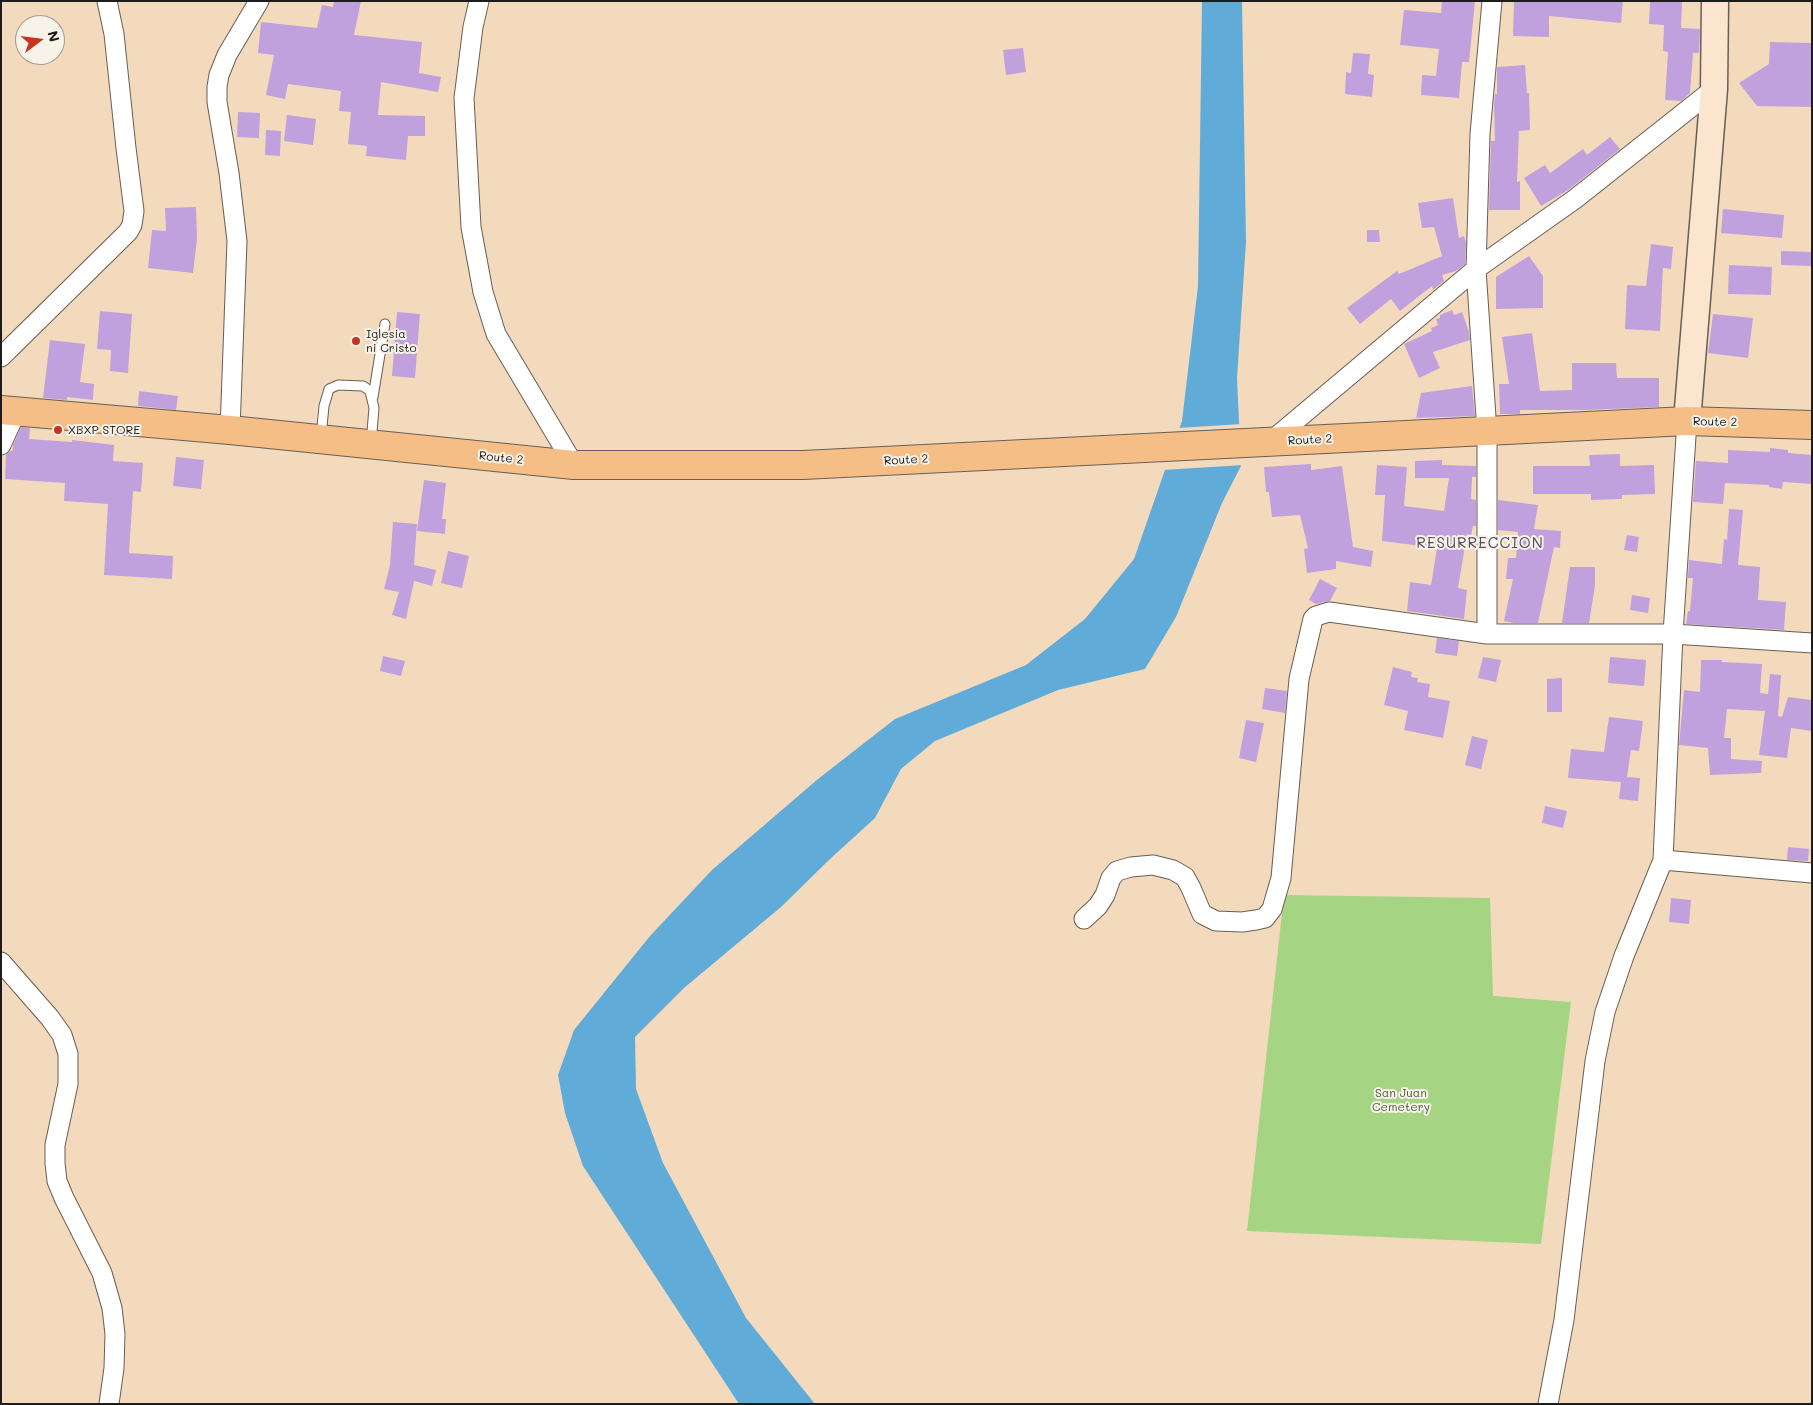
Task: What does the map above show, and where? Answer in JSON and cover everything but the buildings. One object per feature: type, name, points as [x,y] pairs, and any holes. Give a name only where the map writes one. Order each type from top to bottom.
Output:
[{"type":"highway","name":"Route 2","points":[[9,411],[230,430],[574,465],[802,465],[1687,421],[1812,425]]},
{"type":"street","points":[[1,357],[128,232],[132,225],[134,211],[114,34],[107,1]]},
{"type":"street","points":[[230,430],[236,241],[229,173],[216,102],[217,86],[227,55],[259,1]]},
{"type":"street","points":[[479,1],[473,28],[464,98],[471,227],[482,292],[496,334],[574,465]]},
{"type":"street","points":[[1487,634],[1487,432],[1476,269],[1480,134],[1492,1]]},
{"type":"street","points":[[1548,1404],[1564,1320],[1595,1061],[1605,1012],[1624,956],[1663,860],[1673,634],[1687,421],[1714,89],[1715,1]]},
{"type":"street","points":[[1260,443],[1476,269],[1575,198],[1714,89]]},
{"type":"street","points":[[1,445],[9,411]]},
{"type":"street","points":[[1084,918],[1098,906],[1117,871],[1131,867],[1153,865],[1172,870],[1185,877],[1192,888],[1202,914],[1216,921],[1242,922],[1256,920],[1265,918],[1272,909],[1281,878],[1299,679],[1313,619],[1316,616],[1329,612],[1487,634],[1673,634],[1812,643]]},
{"type":"street","points":[[1663,860],[1812,872]]},
{"type":"street","points":[[1,962],[50,1018],[62,1035],[68,1054],[68,1084],[55,1146],[57,1181],[90,1249],[109,1294],[115,1334],[114,1368],[109,1404]]},
{"type":"lane","points":[[371,444],[373,397],[386,324]]},
{"type":"lane","points":[[321,440],[324,406],[329,389],[338,385],[363,386],[370,391],[373,397]]},
{"type":"green space","name":"San Juan Cemetery","points":[[1284,895],[1490,898],[1493,996],[1571,1002],[1541,1244],[1247,1231]]},
{"type":"water","points":[[1202,1],[1242,1],[1246,242],[1237,378],[1241,466],[1222,503],[1176,617],[1145,669],[1058,690],[935,741],[901,769],[875,818],[781,907],[684,988],[635,1037],[636,1089],[663,1163],[746,1318],[815,1404],[739,1404],[583,1166],[565,1113],[558,1075],[574,1030],[650,936],[712,870],[818,779],[895,719],[1026,665],[1085,619],[1134,559],[1182,421],[1198,286]]},
{"type":"pier","points":[[1242,424],[1244,465],[1162,470],[1178,428]]},
{"type":"place","name":"Iglesia ni Cristo","points":[[356,341]]},
{"type":"place","name":"XBXP STORE","points":[[58,430]]},
{"type":"district","name":"RESURRECCION","points":[[1480,543]]}]
